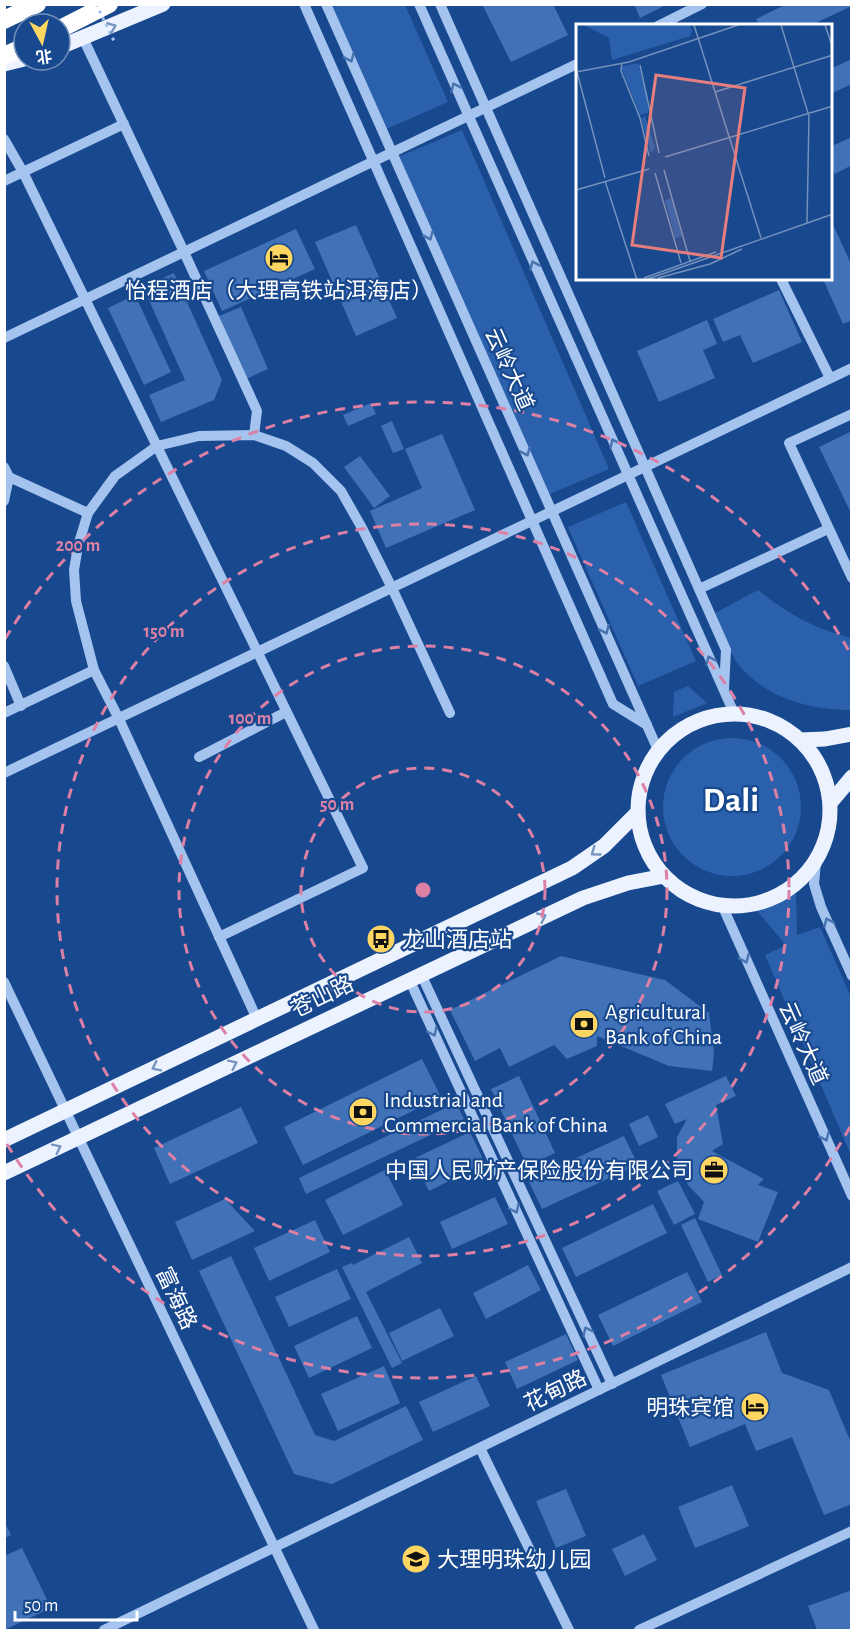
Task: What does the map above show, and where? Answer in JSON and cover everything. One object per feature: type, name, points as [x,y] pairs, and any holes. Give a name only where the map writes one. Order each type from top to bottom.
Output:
[{"type":"highway","points":[[4,20],[37,4]]},
{"type":"highway","points":[[72,23],[109,4]]},
{"type":"main road","points":[[72,42],[164,4]]},
{"type":"main road","points":[[734,713],[754,715],[773,721],[800,740],[806,744],[823,771],[831,802],[825,843],[816,862],[805,876],[776,897],[741,906],[722,905],[695,898],[670,882],[648,853],[641,836],[638,812],[642,781],[658,750],[692,723],[712,716],[734,713]]},
{"type":"main road","points":[[800,740],[825,739],[852,734]]},
{"type":"main road","points":[[831,802],[852,777]]},
{"type":"main road","name":"苍山路","points":[[4,1140],[572,868],[604,846],[638,812]]},
{"type":"main road","name":"苍山路","points":[[4,1173],[592,894],[628,883],[664,876]]},
{"type":"street","points":[[303,4],[613,704],[647,725]]},
{"type":"street","name":"云岭大道","points":[[326,4],[658,750]]},
{"type":"street","points":[[419,4],[734,713]]},
{"type":"street","points":[[440,4],[726,650],[724,692]]},
{"type":"street","points":[[662,24],[702,4]]},
{"type":"street","points":[[83,38],[257,411],[254,435]]},
{"type":"street","points":[[4,338],[576,64]]},
{"type":"street","points":[[4,181],[124,124]]},
{"type":"street","points":[[4,139],[23,172],[363,868],[219,937]]},
{"type":"street","points":[[781,280],[830,378]]},
{"type":"street","points":[[4,773],[852,368]]},
{"type":"street","points":[[852,414],[789,443],[852,578]]},
{"type":"street","points":[[257,1019],[119,719],[94,670],[76,601],[75,570],[78,546],[88,513],[115,476],[157,446],[199,436],[254,435],[286,446],[313,463],[341,491],[392,588],[450,712]]},
{"type":"street","points":[[4,501],[7,472],[88,513]]},
{"type":"street","points":[[699,589],[828,529]]},
{"type":"street","points":[[4,666],[21,706]]},
{"type":"street","points":[[4,713],[94,670]]},
{"type":"street","points":[[199,757],[286,712]]},
{"type":"street","points":[[816,862],[814,885],[821,907],[852,976]]},
{"type":"street","name":"云岭大道","points":[[722,905],[852,1196]]},
{"type":"street","points":[[415,976],[612,1384]]},
{"type":"street","points":[[415,976],[599,1390]]},
{"type":"street","name":"富海路","points":[[4,982],[314,1630]]},
{"type":"street","name":"花甸路","points":[[104,1630],[852,1267]]},
{"type":"street","points":[[480,1449],[569,1630]]},
{"type":"street","points":[[639,1630],[852,1531]]},
{"type":"path","points":[[96,4],[114,40]]},
{"type":"shaded area","points":[[330,5],[405,5],[448,102],[384,130]]},
{"type":"shaded area","points":[[462,130],[609,469],[545,496],[398,157]]},
{"type":"shaded area","points":[[626,502],[696,661],[638,686],[568,527]]},
{"type":"shaded area","points":[[758,590],[802,620],[851,638],[851,710],[820,708],[789,700],[761,686],[738,664],[715,613]]},
{"type":"shaded area","points":[[688,686],[707,703],[673,717],[674,692]]},
{"type":"shaded area","points":[[732,738],[758,744],[770,750],[780,759],[789,769],[795,781],[801,807],[795,833],[789,845],[780,855],[770,864],[758,870],[732,876],[706,870],[694,864],[684,855],[675,845],[669,833],[663,807],[669,781],[675,769],[684,759],[694,750],[706,744]]},
{"type":"shaded area","points":[[796,893],[797,935],[820,927],[851,997],[851,1155],[765,955],[786,945],[757,911]]},
{"type":"building","points":[[482,4],[553,4],[568,35],[511,62]]},
{"type":"building","points":[[634,4],[668,4],[640,18]]},
{"type":"building","points":[[787,4],[852,4],[813,24],[758,24],[756,19]]},
{"type":"building","points":[[852,59],[852,84],[832,93],[832,68]]},
{"type":"building","points":[[852,137],[852,165],[835,174],[832,169],[832,146]]},
{"type":"building","points":[[832,222],[852,266],[852,320],[843,324],[823,280],[832,280]]},
{"type":"building","points":[[356,225],[397,318],[356,336],[315,242]]},
{"type":"building","points":[[296,229],[315,269],[222,311],[204,271]]},
{"type":"building","points":[[174,273],[222,380],[214,400],[161,422],[149,395],[185,380],[143,287]]},
{"type":"building","points":[[779,290],[802,342],[753,363],[740,335],[723,342],[713,319]]},
{"type":"building","points":[[135,295],[171,372],[144,385],[108,308]]},
{"type":"building","points":[[241,307],[268,369],[246,379],[219,316]]},
{"type":"building","points":[[707,320],[717,344],[703,350],[715,378],[659,402],[637,351]]},
{"type":"building","points":[[371,403],[376,414],[348,426],[343,415]]},
{"type":"building","points":[[392,421],[404,449],[393,453],[381,426]]},
{"type":"building","points":[[852,431],[852,515],[819,447]]},
{"type":"building","points":[[442,434],[475,510],[386,548],[370,511],[422,488],[405,449]]},
{"type":"building","points":[[360,456],[390,496],[374,508],[344,467]]},
{"type":"building","name":"Agricultural Bank of China","points":[[561,956],[665,980],[709,1013],[714,1053],[712,1071],[669,1066],[597,1036],[597,1046],[567,1059],[554,1045],[509,1067],[500,1048],[475,1061],[450,1010]]},
{"type":"building","name":"Industrial and Commercial Bank of China","points":[[422,1059],[441,1097],[303,1165],[284,1127]]},
{"type":"building","points":[[519,1076],[555,1153],[527,1166],[491,1089]]},
{"type":"building","name":"中国人民财产保险股份有限公司","points":[[726,1076],[736,1096],[716,1105],[723,1144],[712,1151],[764,1179],[758,1185],[778,1192],[758,1242],[698,1219],[704,1202],[688,1185],[677,1160],[677,1137],[687,1119],[675,1124],[665,1104]]},
{"type":"building","points":[[456,1103],[464,1119],[306,1194],[299,1178]]},
{"type":"building","points":[[241,1107],[258,1143],[170,1184],[154,1148]]},
{"type":"building","points":[[648,1115],[658,1137],[639,1146],[629,1124]]},
{"type":"building","points":[[470,1132],[485,1163],[429,1191],[413,1159]]},
{"type":"building","points":[[624,1136],[638,1165],[542,1209],[528,1180]]},
{"type":"building","points":[[385,1170],[403,1205],[343,1235],[325,1200]]},
{"type":"building","points":[[678,1181],[695,1214],[674,1225],[657,1191]]},
{"type":"building","points":[[495,1197],[508,1224],[452,1249],[440,1222]]},
{"type":"building","points":[[225,1199],[255,1231],[192,1260],[175,1222]]},
{"type":"building","points":[[653,1204],[667,1233],[576,1277],[562,1248]]},
{"type":"building","points":[[695,1218],[722,1275],[708,1282],[681,1225]]},
{"type":"building","points":[[315,1220],[330,1252],[269,1281],[254,1248]]},
{"type":"building","points":[[409,1237],[422,1263],[366,1292],[402,1363],[392,1368],[342,1267],[352,1263],[353,1265]]},
{"type":"building","points":[[231,1256],[315,1435],[334,1441],[406,1406],[423,1440],[332,1484],[294,1474],[199,1271]]},
{"type":"building","points":[[528,1265],[541,1290],[486,1319],[473,1293]]},
{"type":"building","points":[[337,1269],[351,1299],[289,1327],[275,1297]]},
{"type":"building","points":[[687,1272],[702,1302],[613,1346],[598,1315]]},
{"type":"building","points":[[440,1308],[454,1336],[402,1361],[389,1333]]},
{"type":"building","points":[[357,1316],[372,1348],[309,1378],[294,1346]]},
{"type":"building","name":"明珠宾馆","points":[[766,1332],[782,1373],[829,1390],[852,1445],[852,1504],[824,1515],[792,1437],[756,1451],[745,1424],[690,1447],[661,1375]]},
{"type":"building","points":[[566,1334],[578,1360],[517,1389],[505,1362]]},
{"type":"building","points":[[384,1366],[400,1403],[338,1431],[321,1394]]},
{"type":"building","points":[[476,1376],[490,1406],[433,1432],[419,1402]]},
{"type":"building","points":[[732,1485],[749,1526],[695,1548],[678,1507]]},
{"type":"building","points":[[566,1489],[586,1536],[556,1548],[536,1501]]},
{"type":"building","points":[[4,1521],[11,1535],[4,1538]]},
{"type":"building","points":[[644,1534],[657,1560],[625,1576],[612,1549]]},
{"type":"building","points":[[22,1548],[51,1608],[4,1630],[4,1556]]},
{"type":"building","points":[[852,1590],[852,1630],[817,1630],[808,1606]]},
{"type":"place","name":"怡程酒店（大理高铁站洱海店）","points":[[279,258]]},
{"type":"place","name":"龙山酒店站","points":[[381,939]]},
{"type":"place","name":"Agricultural Bank of China","points":[[584,1024]]},
{"type":"place","name":"Industrial and Commercial Bank of China","points":[[363,1112]]},
{"type":"place","name":"中国人民财产保险股份有限公司","points":[[714,1170]]},
{"type":"place","name":"明珠宾馆","points":[[755,1407]]},
{"type":"place","name":"大理明珠幼儿园","points":[[416,1559]]},
{"type":"district","name":"Dali","points":[[731,799]]}]
